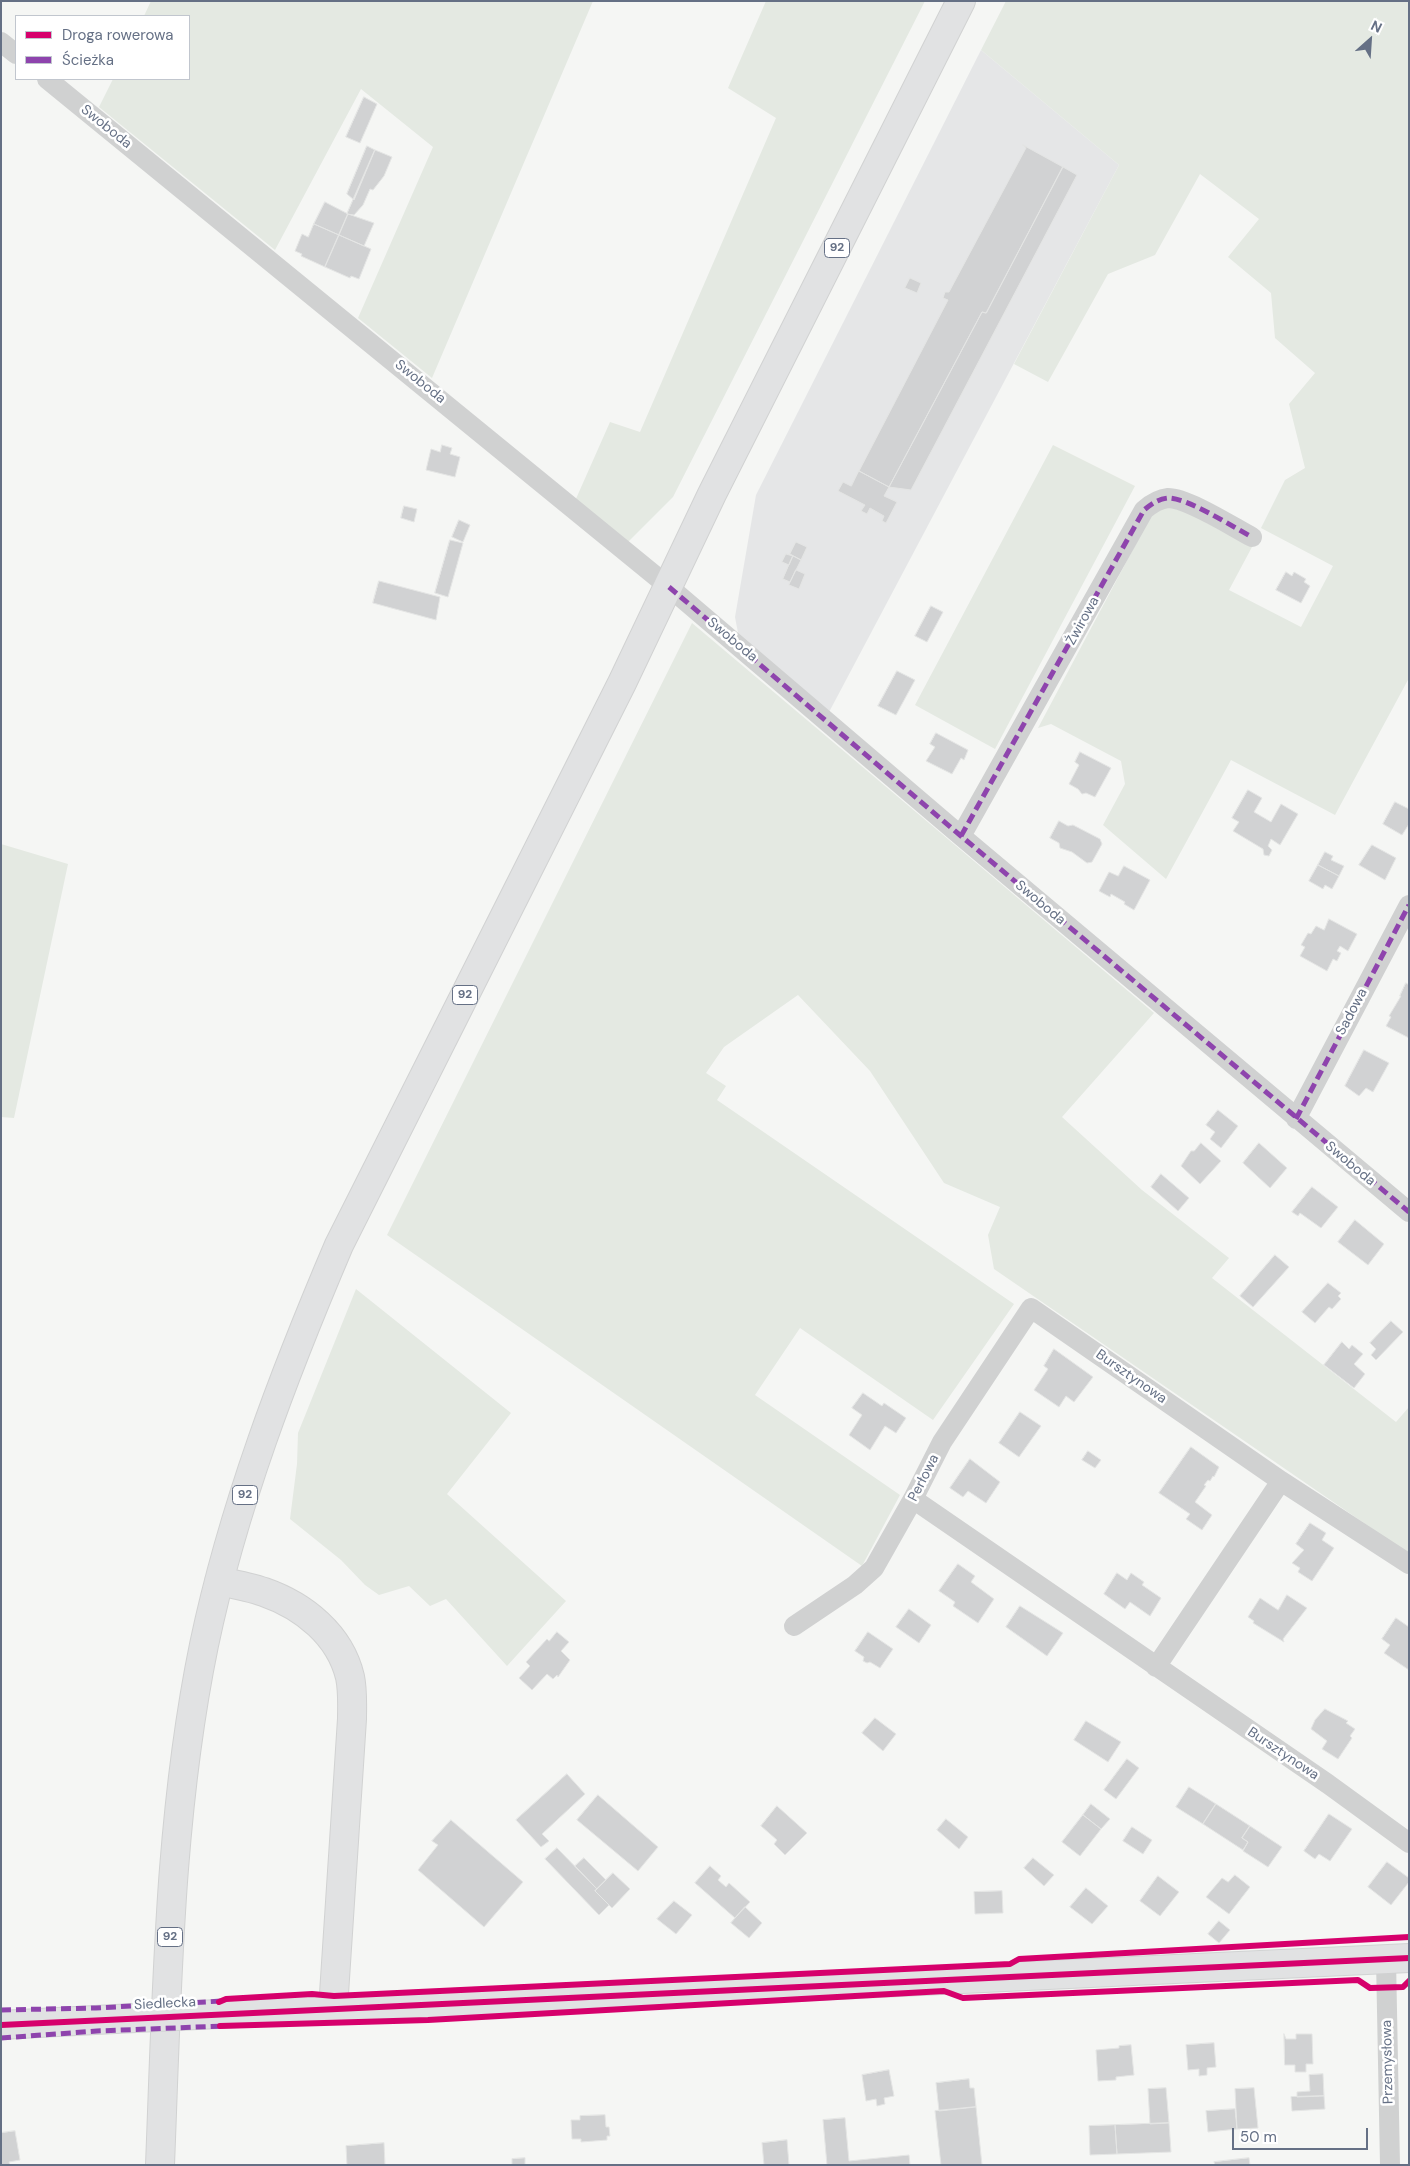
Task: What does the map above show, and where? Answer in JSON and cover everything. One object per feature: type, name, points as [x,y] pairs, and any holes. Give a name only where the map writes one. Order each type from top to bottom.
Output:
[{"type":"main road","name":"92","points":[[160,2165],[169,1947],[181,1800],[192,1710],[219,1581],[241,1506],[299,1339],[339,1245],[669,586],[712,494],[961,1]]},
{"type":"main road","points":[[219,1581],[264,1592],[299,1609],[317,1622],[339,1649],[350,1679],[352,1719],[333,2010]]},
{"type":"main road","name":"Siedlecka","points":[[1,2025],[1398,1958]]},
{"type":"street","points":[[1,42],[15,53]]},
{"type":"street","name":"Swoboda","points":[[48,80],[669,586],[961,836],[1409,1212]]},
{"type":"street","name":"Żwirowa","points":[[961,836],[1144,510],[1154,502],[1167,498],[1181,500],[1252,537]]},
{"type":"street","name":"Sadowa","points":[[1296,1118],[1409,905]]},
{"type":"street","name":"Bursztynowa","points":[[1031,1308],[1281,1481],[1409,1564]]},
{"type":"street","name":"Perłowa","points":[[794,1626],[855,1585],[874,1568],[913,1499],[942,1442],[1031,1308]]},
{"type":"street","points":[[1156,1667],[1281,1481]]},
{"type":"street","name":"Bursztynowa","points":[[913,1499],[1328,1784],[1409,1843]]},
{"type":"street","name":"Przemysłowa","points":[[1390,2165],[1398,1958]]},
{"type":"shaded area","points":[[151,1],[593,1],[432,378],[358,318],[433,147],[361,89],[275,250],[99,107],[112,80],[190,80],[190,15],[144,15]]},
{"type":"shaded area","points":[[766,1],[925,1],[673,497],[625,545],[575,501],[610,422],[640,432],[776,118],[728,88]]},
{"type":"shaded area","points":[[1006,1],[1409,1],[1409,678],[1335,815],[1231,760],[1166,879],[1103,825],[1125,784],[1121,761],[1051,724],[1038,728],[1156,506],[1170,503],[1252,547],[1229,590],[1301,627],[1333,566],[1261,528],[1285,480],[1305,468],[1289,404],[1315,373],[1275,338],[1271,293],[1228,257],[1259,219],[1200,174],[1155,255],[1108,274],[1048,382],[1014,364],[1119,165],[981,50]]},
{"type":"shaded area","points":[[981,50],[1119,165],[828,714],[739,638],[735,617],[756,495]]},
{"type":"shaded area","points":[[1053,445],[1135,486],[995,749],[915,705]]},
{"type":"shaded area","points":[[692,623],[1154,1013],[1062,1117],[1142,1190],[1229,1258],[1212,1278],[1396,1422],[1409,1407],[1409,1554],[994,1269],[988,1235],[1000,1207],[944,1183],[870,1071],[798,995],[724,1047],[706,1073],[726,1086],[717,1100],[1014,1304],[933,1420],[800,1328],[755,1395],[900,1495],[862,1566],[387,1235]]},
{"type":"shaded area","points":[[1,844],[68,864],[14,1118],[1,1117]]},
{"type":"shaded area","points":[[356,1289],[511,1413],[447,1494],[566,1601],[507,1666],[446,1599],[430,1606],[409,1586],[379,1595],[365,1585],[341,1560],[290,1519],[297,1464],[298,1433]]},
{"type":"building","points":[[364,97],[377,104],[360,143],[346,137]]},
{"type":"building","points":[[1023,145],[1063,167],[986,313],[982,312],[889,487],[859,471],[948,300],[943,298],[945,292],[949,292],[1026,148]]},
{"type":"building","points":[[367,146],[375,150],[354,200],[347,194]]},
{"type":"building","points":[[375,150],[392,157],[384,176],[373,190],[370,189],[363,205],[354,215],[347,214]]},
{"type":"building","points":[[1063,167],[1077,175],[911,490],[889,487],[982,312],[986,313]]},
{"type":"building","points":[[325,202],[348,214],[339,235],[314,224]]},
{"type":"building","points":[[348,214],[374,223],[364,246],[339,235]]},
{"type":"building","points":[[314,224],[339,235],[325,267],[301,256],[302,254],[295,251],[302,234],[308,237]]},
{"type":"building","points":[[339,235],[371,249],[359,279],[351,276],[350,278],[325,267]]},
{"type":"building","points":[[910,278],[921,283],[917,293],[905,288]]},
{"type":"building","points":[[442,445],[452,448],[450,454],[460,457],[455,477],[426,470],[431,449],[440,452]]},
{"type":"building","points":[[859,471],[889,487],[884,496],[897,502],[886,523],[882,521],[884,516],[870,508],[867,514],[861,511],[865,505],[838,491],[843,482],[851,486]]},
{"type":"building","points":[[404,506],[417,509],[414,522],[401,518]]},
{"type":"building","points":[[459,520],[470,525],[463,542],[452,537]]},
{"type":"building","points":[[450,540],[463,543],[448,597],[435,593]]},
{"type":"building","points":[[796,542],[807,547],[801,560],[790,554]]},
{"type":"building","points":[[786,554],[793,556],[789,565],[782,562]]},
{"type":"building","points":[[793,556],[801,560],[790,582],[783,579]]},
{"type":"building","points":[[796,570],[805,574],[799,589],[789,585]]},
{"type":"building","points":[[1286,572],[1292,576],[1294,572],[1306,579],[1304,582],[1310,586],[1301,603],[1276,590]]},
{"type":"building","points":[[379,581],[440,597],[436,620],[373,603]]},
{"type":"building","points":[[931,606],[943,612],[927,642],[915,636]]},
{"type":"building","points":[[897,671],[915,680],[896,715],[878,706]]},
{"type":"building","points":[[936,733],[968,750],[964,760],[961,758],[952,774],[926,761],[935,747],[930,744]]},
{"type":"building","points":[[1080,752],[1111,768],[1095,797],[1086,793],[1082,794],[1078,789],[1069,784],[1079,765],[1075,762]]},
{"type":"building","points":[[1248,790],[1262,798],[1254,812],[1271,822],[1281,804],[1298,814],[1280,845],[1271,839],[1268,846],[1272,850],[1269,856],[1264,855],[1263,849],[1233,831],[1239,822],[1232,818]]},
{"type":"building","points":[[1395,802],[1409,809],[1409,824],[1402,835],[1383,824]]},
{"type":"building","points":[[1059,821],[1068,826],[1073,825],[1100,839],[1102,844],[1092,862],[1087,863],[1072,852],[1060,848],[1059,843],[1050,838]]},
{"type":"building","points":[[1372,845],[1396,858],[1385,880],[1359,865]]},
{"type":"building","points":[[1325,852],[1333,856],[1331,860],[1344,866],[1339,876],[1318,865]]},
{"type":"building","points":[[1318,865],[1339,876],[1332,889],[1325,885],[1323,889],[1309,881]]},
{"type":"building","points":[[1124,866],[1150,880],[1134,910],[1111,894],[1110,897],[1099,891],[1109,872],[1118,876]]},
{"type":"building","points":[[1329,919],[1357,934],[1348,951],[1340,946],[1337,951],[1341,953],[1337,961],[1333,959],[1327,971],[1300,956],[1305,947],[1301,945],[1308,933],[1311,934],[1316,926],[1324,930]]},
{"type":"building","points":[[1406,983],[1409,985],[1409,1038],[1386,1026]]},
{"type":"building","points":[[1364,1050],[1389,1063],[1373,1092],[1366,1088],[1359,1096],[1345,1086]]},
{"type":"building","points":[[1218,1110],[1238,1126],[1221,1148],[1210,1139],[1215,1132],[1206,1125]]},
{"type":"building","points":[[1201,1143],[1221,1161],[1200,1184],[1181,1166],[1191,1151],[1194,1151]]},
{"type":"building","points":[[1259,1143],[1287,1168],[1270,1188],[1243,1163]]},
{"type":"building","points":[[1161,1174],[1189,1198],[1178,1211],[1151,1187]]},
{"type":"building","points":[[1312,1187],[1338,1207],[1321,1228],[1300,1213],[1298,1216],[1292,1212]]},
{"type":"building","points":[[1355,1220],[1384,1244],[1368,1265],[1338,1242]]},
{"type":"building","points":[[1275,1255],[1289,1267],[1253,1307],[1240,1296]]},
{"type":"building","points":[[1328,1283],[1341,1293],[1338,1296],[1341,1299],[1332,1309],[1329,1307],[1315,1323],[1302,1312]]},
{"type":"building","points":[[1391,1321],[1403,1332],[1376,1360],[1371,1355],[1376,1349],[1370,1343]]},
{"type":"building","points":[[1342,1342],[1349,1349],[1352,1345],[1363,1354],[1354,1364],[1365,1374],[1354,1388],[1324,1365]]},
{"type":"building","points":[[1054,1349],[1093,1377],[1074,1402],[1066,1396],[1059,1407],[1034,1390],[1048,1369],[1044,1366]]},
{"type":"building","points":[[863,1393],[882,1406],[884,1403],[906,1418],[896,1433],[885,1426],[870,1450],[849,1435],[862,1415],[852,1408]]},
{"type":"building","points":[[1020,1412],[1041,1426],[1019,1457],[999,1443]]},
{"type":"building","points":[[1191,1447],[1219,1467],[1214,1477],[1204,1485],[1206,1486],[1195,1502],[1212,1515],[1202,1530],[1186,1519],[1190,1514],[1159,1493]]},
{"type":"building","points":[[1088,1451],[1101,1460],[1095,1468],[1082,1460]]},
{"type":"building","points":[[970,1459],[1000,1482],[986,1503],[968,1491],[963,1497],[950,1488]]},
{"type":"building","points":[[1310,1523],[1326,1533],[1322,1540],[1334,1548],[1312,1581],[1298,1572],[1300,1568],[1292,1563],[1304,1550],[1296,1544]]},
{"type":"building","points":[[958,1564],[975,1576],[971,1582],[994,1599],[978,1623],[953,1606],[955,1602],[939,1591]]},
{"type":"building","points":[[1117,1573],[1127,1580],[1131,1573],[1144,1582],[1142,1585],[1161,1598],[1150,1616],[1130,1602],[1125,1609],[1104,1594]]},
{"type":"building","points":[[1287,1595],[1307,1608],[1283,1639],[1284,1642],[1253,1623],[1254,1621],[1248,1617],[1260,1598],[1278,1610]]},
{"type":"building","points":[[1020,1606],[1063,1633],[1047,1656],[1006,1627]]},
{"type":"building","points":[[909,1609],[931,1625],[919,1643],[896,1627]]},
{"type":"building","points":[[1396,1618],[1409,1627],[1409,1670],[1384,1653],[1390,1645],[1382,1639]]},
{"type":"building","points":[[557,1632],[569,1642],[561,1651],[570,1660],[558,1677],[557,1675],[553,1679],[547,1674],[532,1690],[519,1678],[530,1666],[526,1662],[547,1639],[549,1641]]},
{"type":"building","points":[[868,1632],[893,1649],[880,1668],[870,1662],[863,1661],[864,1657],[855,1651]]},
{"type":"building","points":[[1325,1709],[1348,1721],[1346,1723],[1355,1729],[1350,1736],[1352,1738],[1338,1759],[1322,1749],[1327,1741],[1311,1729],[1315,1720]]},
{"type":"building","points":[[875,1718],[896,1734],[883,1751],[862,1733]]},
{"type":"building","points":[[1086,1721],[1121,1742],[1108,1762],[1074,1740]]},
{"type":"building","points":[[1127,1759],[1139,1768],[1116,1799],[1104,1790]]},
{"type":"building","points":[[567,1774],[585,1794],[542,1834],[549,1841],[541,1847],[516,1820]]},
{"type":"building","points":[[1189,1787],[1216,1804],[1203,1824],[1176,1807]]},
{"type":"building","points":[[598,1795],[658,1847],[638,1871],[577,1820]]},
{"type":"building","points":[[1091,1804],[1110,1819],[1101,1829],[1083,1815]]},
{"type":"building","points":[[1216,1804],[1250,1826],[1242,1838],[1248,1842],[1243,1850],[1203,1824]]},
{"type":"building","points":[[777,1806],[807,1833],[785,1855],[774,1844],[777,1840],[761,1826]]},
{"type":"building","points":[[1329,1814],[1352,1829],[1330,1861],[1319,1854],[1315,1859],[1304,1851]]},
{"type":"building","points":[[1083,1815],[1101,1829],[1080,1856],[1062,1842]]},
{"type":"building","points":[[946,1819],[968,1837],[959,1849],[937,1830]]},
{"type":"building","points":[[451,1820],[523,1882],[484,1927],[418,1870],[438,1845],[432,1841]]},
{"type":"building","points":[[1250,1826],[1282,1847],[1268,1867],[1243,1851],[1248,1842],[1242,1838]]},
{"type":"building","points":[[1132,1827],[1152,1840],[1143,1854],[1123,1841]]},
{"type":"building","points":[[557,1848],[597,1889],[595,1891],[609,1905],[599,1915],[545,1859]]},
{"type":"building","points":[[584,1858],[606,1880],[597,1889],[575,1866]]},
{"type":"building","points":[[1033,1858],[1054,1875],[1044,1886],[1024,1868]]},
{"type":"building","points":[[1387,1862],[1409,1878],[1409,1882],[1391,1905],[1368,1887]]},
{"type":"building","points":[[710,1866],[721,1876],[718,1880],[726,1887],[729,1883],[750,1902],[735,1918],[695,1883]]},
{"type":"building","points":[[613,1873],[630,1889],[612,1908],[595,1891]]},
{"type":"building","points":[[1235,1875],[1250,1887],[1229,1914],[1206,1897],[1222,1878],[1228,1882]]},
{"type":"building","points":[[1158,1876],[1179,1892],[1160,1916],[1140,1901]]},
{"type":"building","points":[[1086,1888],[1108,1906],[1092,1924],[1070,1907]]},
{"type":"building","points":[[1002,1891],[1003,1913],[975,1914],[974,1892]]},
{"type":"building","points":[[674,1901],[692,1915],[676,1934],[657,1919]]},
{"type":"building","points":[[745,1907],[762,1923],[749,1938],[731,1923]]},
{"type":"building","points":[[1219,1921],[1230,1930],[1219,1943],[1208,1934]]},
{"type":"building","points":[[1284,2034],[1286,2039],[1296,2039],[1296,2034],[1312,2034],[1313,2064],[1306,2064],[1306,2072],[1295,2072],[1295,2065],[1285,2065]]},
{"type":"building","points":[[1214,2043],[1216,2067],[1207,2068],[1207,2075],[1199,2076],[1199,2069],[1188,2070],[1186,2045]]},
{"type":"building","points":[[1131,2045],[1134,2075],[1116,2077],[1116,2080],[1098,2081],[1096,2050]]},
{"type":"building","points":[[889,2070],[894,2096],[884,2098],[885,2104],[877,2106],[876,2099],[866,2101],[862,2075]]},
{"type":"building","points":[[1323,2074],[1324,2096],[1297,2097],[1297,2092],[1310,2091],[1309,2075]]},
{"type":"building","points":[[969,2079],[970,2088],[974,2088],[976,2107],[939,2111],[936,2083]]},
{"type":"building","points":[[1166,2088],[1169,2123],[1150,2124],[1148,2089]]},
{"type":"building","points":[[1254,2088],[1258,2128],[1237,2129],[1235,2089]]},
{"type":"building","points":[[1324,2096],[1325,2109],[1292,2111],[1291,2097]]},
{"type":"building","points":[[976,2107],[982,2165],[941,2165],[935,2111]]},
{"type":"building","points":[[1235,2109],[1237,2129],[1208,2132],[1206,2111]]},
{"type":"building","points":[[605,2115],[606,2127],[609,2127],[610,2136],[607,2136],[607,2140],[581,2142],[581,2139],[572,2139],[571,2120],[580,2120],[580,2116]]},
{"type":"building","points":[[845,2118],[849,2161],[909,2155],[910,2165],[827,2165],[823,2120]]},
{"type":"building","points":[[1169,2123],[1171,2152],[1117,2154],[1115,2125]]},
{"type":"building","points":[[1115,2125],[1117,2154],[1090,2155],[1089,2126]]},
{"type":"building","points":[[15,2131],[20,2160],[9,2162],[10,2165],[1,2165],[1,2133]]},
{"type":"building","points":[[787,2140],[789,2165],[764,2165],[762,2143]]},
{"type":"building","points":[[384,2143],[385,2165],[347,2165],[346,2146]]},
{"type":"building","points":[[525,2158],[525,2165],[512,2165],[512,2159]]},
{"type":"building","points":[[1249,2158],[1250,2165],[1215,2165],[1214,2162]]},
{"type":"marked path","points":[[961,836],[1144,510],[1161,499],[1177,499],[1222,520],[1252,537]]},
{"type":"marked path","points":[[669,587],[961,836],[1409,1212]]},
{"type":"marked path","points":[[1296,1119],[1409,905]]},
{"type":"marked path","points":[[1,2010],[96,2008],[222,2001]]},
{"type":"marked path","points":[[1,2038],[97,2031],[224,2026]]},
{"type":"cycle path","points":[[219,2002],[226,1999],[312,1994],[334,1996],[1010,1964],[1019,1959],[1409,1937]]},
{"type":"cycle path","points":[[1,2025],[1409,1958]]},
{"type":"cycle path","points":[[220,2026],[428,2020],[944,1991],[963,1998],[1358,1980],[1370,1988],[1403,1987],[1409,1981]]}]
